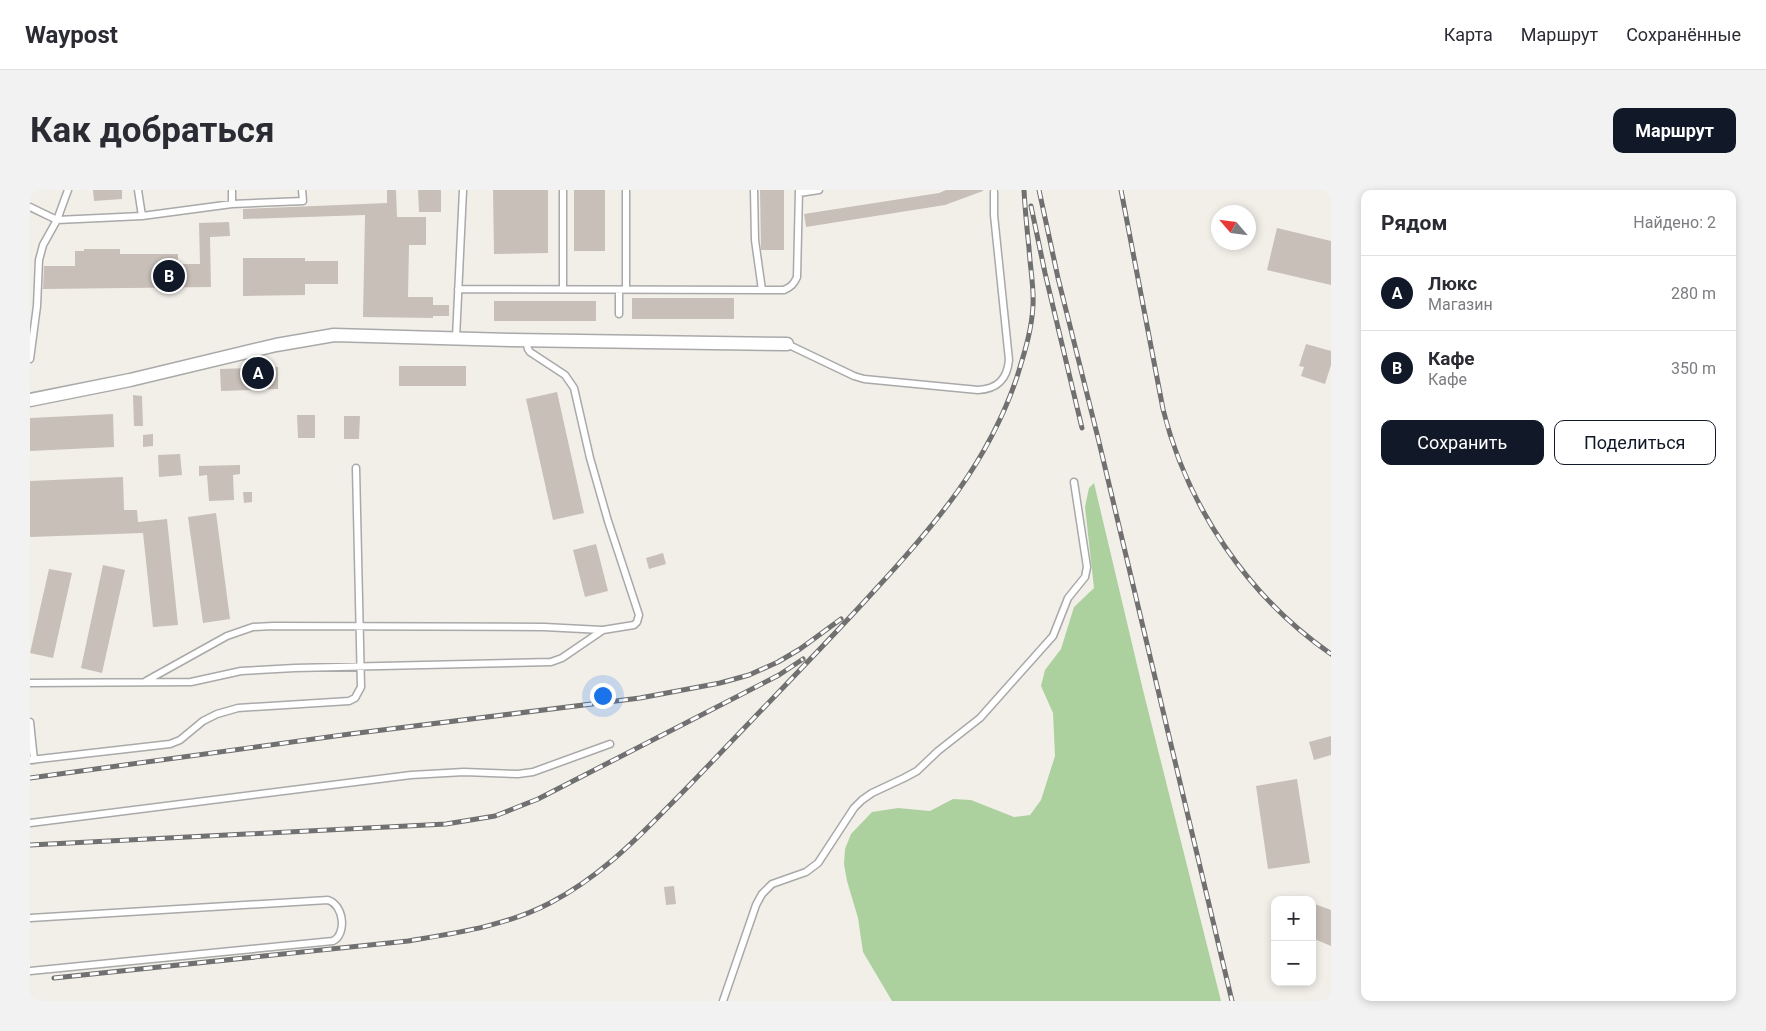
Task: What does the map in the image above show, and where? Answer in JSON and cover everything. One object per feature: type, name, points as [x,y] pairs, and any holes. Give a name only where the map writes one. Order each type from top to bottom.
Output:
[{"type":"street","points":[[30,400],[130,380],[276,345],[334,335],[787,344]]},
{"type":"lane","points":[[30,359],[37,306],[39,260],[43,244],[57,220],[68,190]]},
{"type":"lane","points":[[138,190],[142,216]]},
{"type":"lane","points":[[232,190],[232,204]]},
{"type":"lane","points":[[30,207],[57,220],[142,216],[232,204],[303,201],[302,190]]},
{"type":"lane","points":[[456,338],[463,190]]},
{"type":"lane","points":[[563,190],[563,289]]},
{"type":"lane","points":[[619,314],[623,290],[626,190]]},
{"type":"lane","points":[[754,190],[755,240],[762,290]]},
{"type":"lane","points":[[458,289],[784,290],[790,288],[797,277],[799,191],[819,190]]},
{"type":"lane","points":[[787,344],[864,379],[978,390],[993,388],[999,384],[1006,373],[1009,360],[994,224],[994,192]]},
{"type":"lane","points":[[145,682],[200,650],[240,631],[253,627],[544,627],[603,630],[634,625],[639,615],[610,528],[590,458],[574,388],[565,375],[530,352],[526,340]]},
{"type":"lane","points":[[30,722],[32,760],[170,744],[180,740],[203,721],[217,714],[238,708],[349,701],[355,698],[361,687],[356,468]]},
{"type":"lane","points":[[723,1001],[756,905],[762,894],[772,884],[806,872],[818,862],[854,808],[862,800],[872,793],[917,771],[938,750],[971,727],[1053,636],[1068,598],[1085,577],[1087,567],[1074,482]]},
{"type":"lane","points":[[30,683],[191,682],[241,671],[295,668],[551,662],[562,658],[603,630]]},
{"type":"lane","points":[[30,823],[411,776],[464,772],[518,774],[533,772],[610,744]]},
{"type":"lane","points":[[30,918],[328,900],[338,905],[342,929],[340,935],[333,941],[30,971]]},
{"type":"green space","points":[[1094,483],[1143,690],[1221,1001],[892,1001],[863,952],[858,918],[844,864],[845,849],[851,834],[872,812],[898,808],[930,811],[953,799],[971,800],[1014,817],[1030,815],[1041,800],[1055,756],[1053,713],[1041,686],[1045,670],[1061,649],[1074,607],[1094,588],[1085,507],[1089,488]]},
{"type":"building","points":[[93,190],[122,190],[122,199],[94,201]]},
{"type":"building","points":[[387,190],[396,190],[397,217],[426,217],[426,245],[409,245],[408,297],[433,297],[433,305],[449,305],[449,316],[433,316],[433,318],[363,317],[365,215],[243,219],[243,209],[387,203]]},
{"type":"building","points":[[418,190],[441,190],[441,212],[419,212]]},
{"type":"building","points":[[493,190],[548,190],[548,253],[494,254]]},
{"type":"building","points":[[574,190],[605,190],[605,251],[574,251]]},
{"type":"building","points":[[760,190],[784,190],[784,250],[761,250]]},
{"type":"building","points":[[946,190],[983,191],[945,205],[806,227],[804,214],[939,193]]},
{"type":"building","points":[[229,222],[230,236],[210,237],[211,287],[43,289],[44,266],[75,266],[75,251],[84,251],[84,249],[120,249],[120,254],[178,254],[178,264],[200,264],[199,223]]},
{"type":"building","points":[[1277,228],[1331,241],[1331,285],[1267,270]]},
{"type":"building","points":[[243,258],[305,258],[305,261],[338,261],[338,284],[305,284],[305,295],[243,296]]},
{"type":"building","points":[[632,298],[734,298],[734,319],[632,319]]},
{"type":"building","points":[[494,301],[596,301],[596,321],[494,321]]},
{"type":"building","points":[[1306,344],[1331,351],[1331,365],[1325,384],[1301,376],[1304,367],[1299,366]]},
{"type":"building","points":[[399,366],[466,366],[466,386],[399,386]]},
{"type":"building","points":[[278,367],[278,389],[221,391],[220,369]]},
{"type":"building","points":[[557,392],[584,513],[553,520],[526,399]]},
{"type":"building","points":[[133,395],[142,396],[143,426],[134,426]]},
{"type":"building","points":[[113,414],[114,447],[30,451],[30,418]]},
{"type":"building","points":[[297,415],[315,415],[315,438],[298,438]]},
{"type":"building","points":[[344,416],[360,416],[359,439],[344,439]]},
{"type":"building","points":[[153,434],[153,446],[143,447],[143,435]]},
{"type":"building","points":[[180,454],[182,475],[159,477],[158,455]]},
{"type":"building","points":[[240,465],[240,474],[233,475],[234,500],[209,501],[207,475],[199,476],[199,466]]},
{"type":"building","points":[[123,477],[124,510],[137,510],[138,522],[167,519],[178,625],[153,627],[143,533],[30,537],[30,481]]},
{"type":"building","points":[[243,492],[252,492],[252,502],[244,503]]},
{"type":"building","points":[[216,513],[230,619],[203,623],[188,517]]},
{"type":"building","points":[[596,544],[608,591],[585,597],[573,550]]},
{"type":"building","points":[[663,553],[666,564],[649,569],[646,558]]},
{"type":"building","points":[[103,565],[125,570],[102,673],[81,668]]},
{"type":"building","points":[[49,569],[72,573],[53,658],[30,653]]},
{"type":"building","points":[[1331,736],[1331,755],[1314,760],[1309,742]]},
{"type":"building","points":[[1297,779],[1310,863],[1268,869],[1256,786]]},
{"type":"building","points":[[674,886],[676,904],[666,905],[664,887]]},
{"type":"building","points":[[1316,904],[1331,910],[1331,946],[1316,940]]},
{"type":"railway","points":[[54,978],[408,941],[462,932],[516,918],[550,903],[567,894],[613,860],[710,764],[897,566],[939,517],[975,465],[1005,408],[1017,377],[1031,324],[1033,291],[1024,190]]},
{"type":"railway","points":[[1039,190],[1058,278],[1232,1001]]},
{"type":"railway","points":[[1121,190],[1163,409],[1174,445],[1188,480],[1205,514],[1225,546],[1248,577],[1273,605],[1301,631],[1331,654]]},
{"type":"railway","points":[[1031,206],[1082,428]]},
{"type":"railway","points":[[30,778],[350,734],[640,698],[720,683],[749,675],[778,662],[800,649],[841,619]]},
{"type":"railway","points":[[30,845],[446,824],[495,816],[538,799],[779,675],[803,659]]},
{"type":"place","name":"Кафе","points":[[169,276]]},
{"type":"place","name":"Люкс","points":[[258,373]]}]
